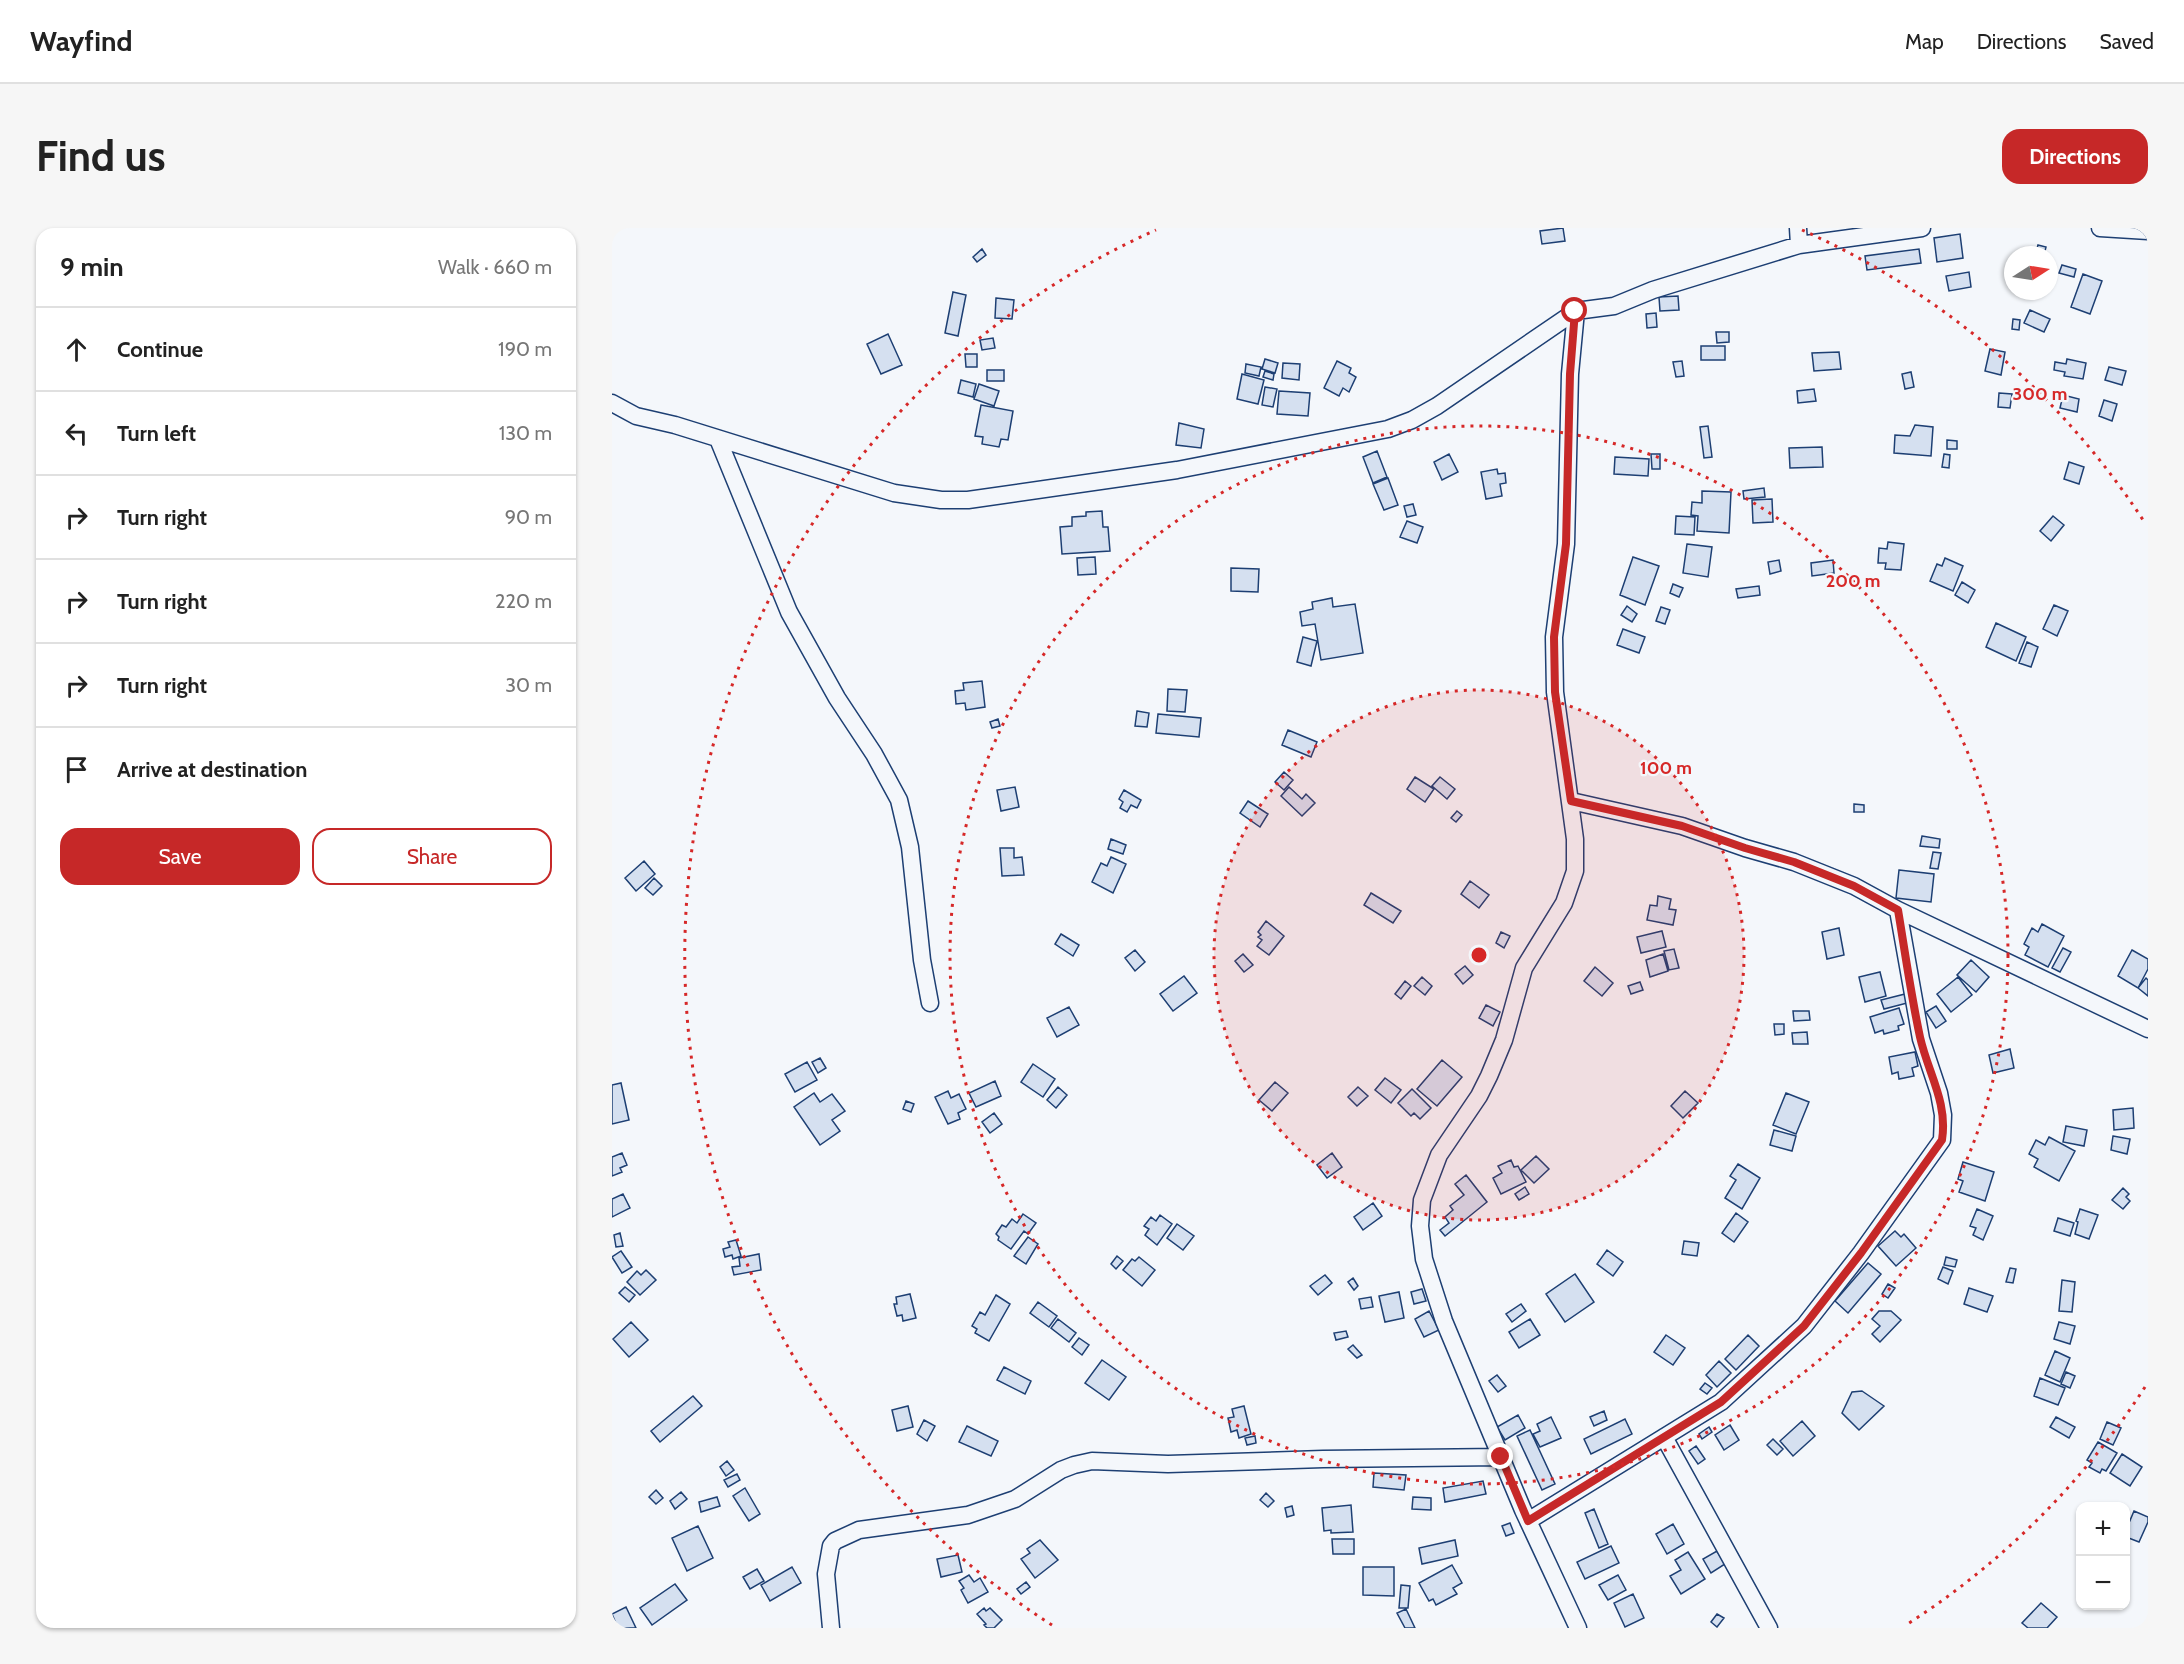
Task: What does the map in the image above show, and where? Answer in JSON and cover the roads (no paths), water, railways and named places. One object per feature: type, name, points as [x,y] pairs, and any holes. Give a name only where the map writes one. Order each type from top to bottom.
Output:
[{"type":"street","points":[[1798,228],[1799,245]]},
{"type":"street","points":[[612,403],[636,417],[675,425],[894,493],[941,500],[968,500],[1178,470],[1388,429],[1412,420],[1437,406],[1575,311],[1614,306],[1653,290],[1799,245],[1922,228]]},
{"type":"street","points":[[2100,228],[2148,231]]},
{"type":"street","points":[[1575,311],[1570,384],[1566,544],[1554,637],[1555,692],[1571,801],[1575,839],[1575,871],[1564,903],[1524,968],[1504,1040],[1490,1076],[1439,1155],[1422,1200],[1420,1226],[1424,1259],[1444,1321],[1528,1521],[1578,1628]]},
{"type":"street","points":[[718,439],[789,612],[837,698],[874,754],[899,800],[910,848],[922,960],[930,1003]]},
{"type":"street","points":[[1571,801],[1682,826],[1794,862],[1854,886],[1898,910],[2148,1029]]},
{"type":"street","points":[[1528,1521],[1721,1402],[1804,1326],[1861,1253],[1942,1140],[1944,1115],[1921,1039],[1898,910]]},
{"type":"street","points":[[1664,1437],[1769,1628]]},
{"type":"street","points":[[831,1628],[826,1574],[831,1546],[835,1541],[859,1530],[968,1515],[987,1509],[1014,1500],[1061,1470],[1074,1465],[1092,1461],[1168,1464],[1501,1457]]}]
